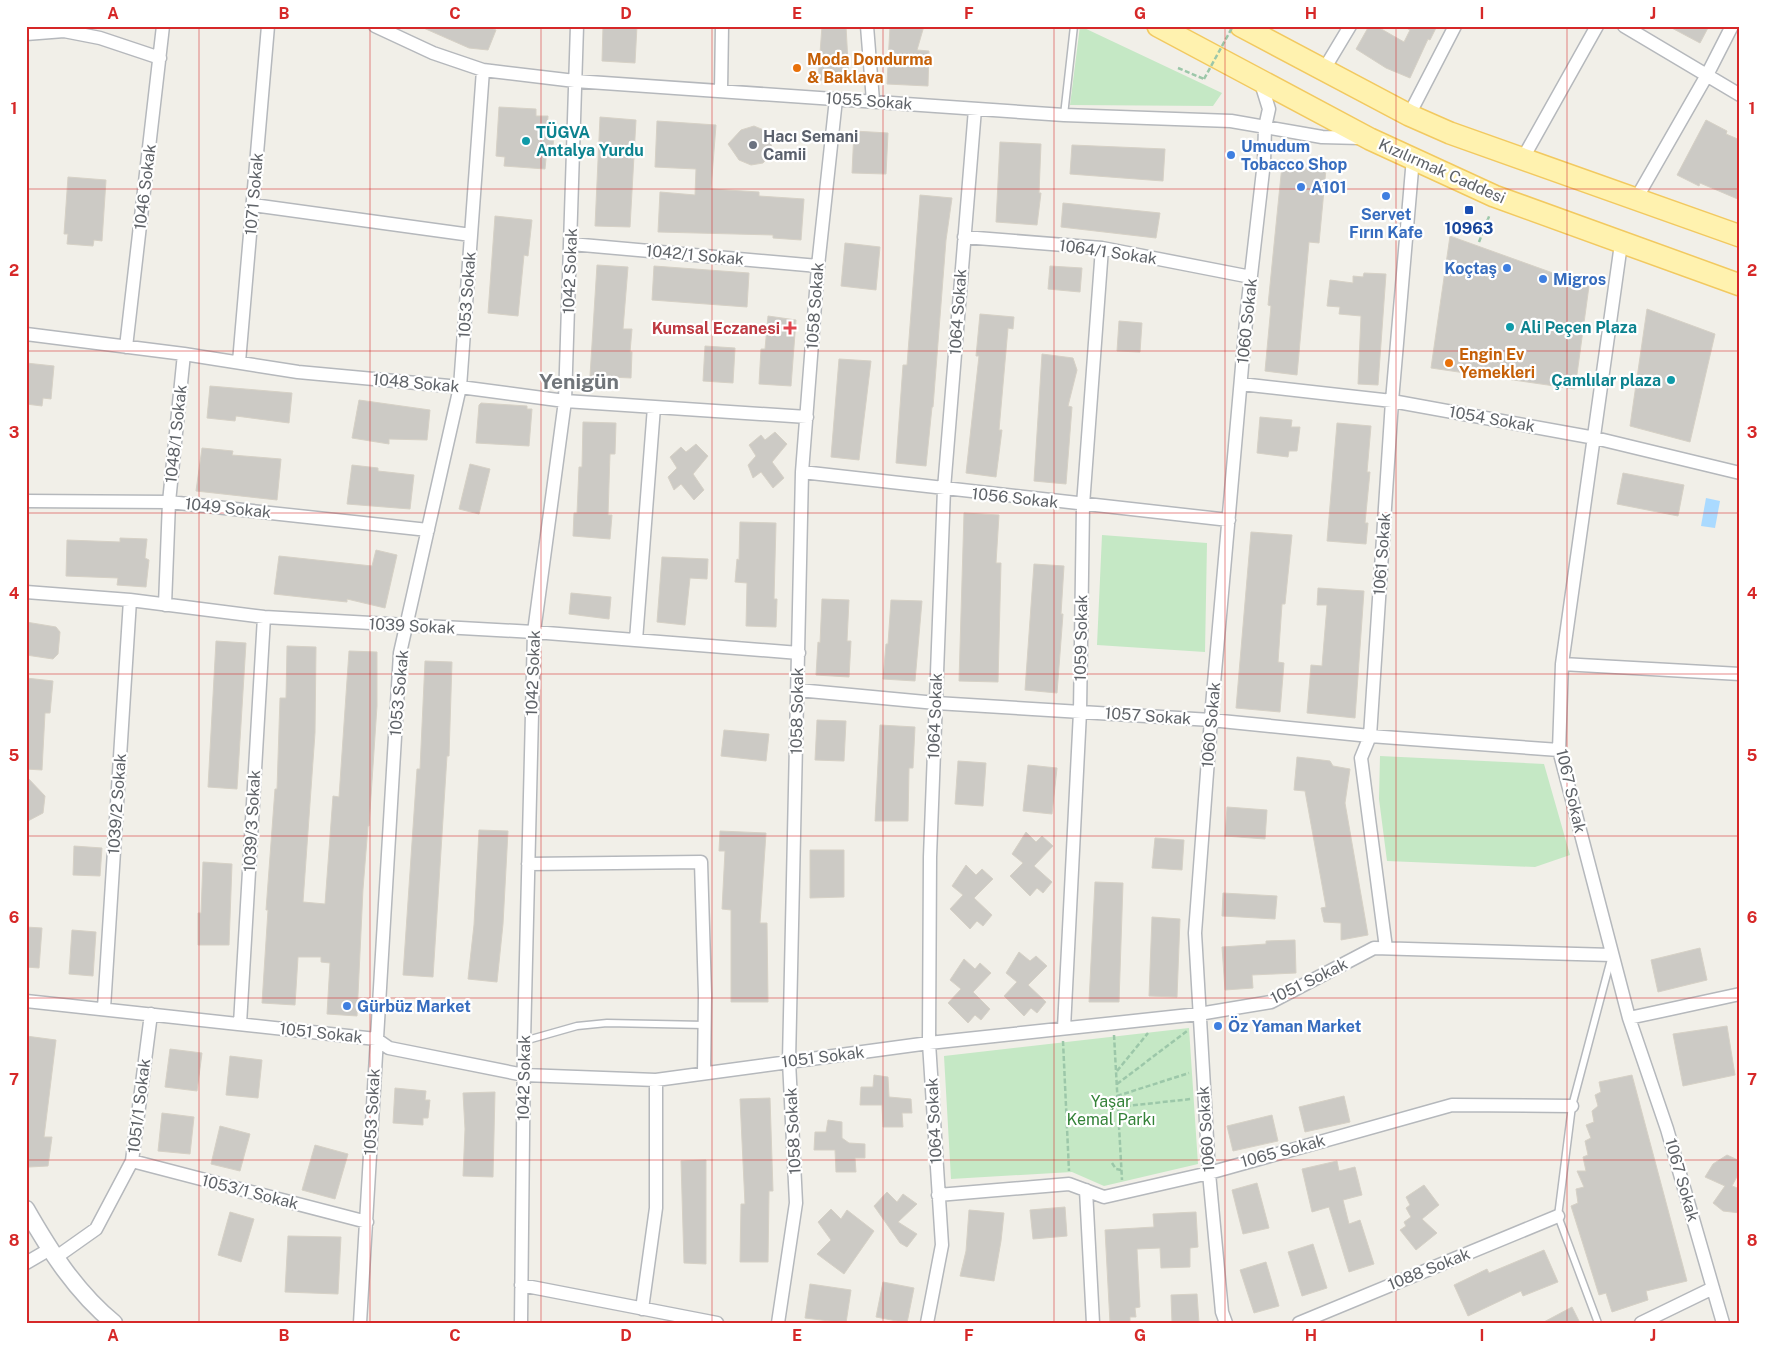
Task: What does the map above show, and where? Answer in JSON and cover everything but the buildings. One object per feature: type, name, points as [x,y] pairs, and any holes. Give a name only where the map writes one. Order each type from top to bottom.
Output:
[{"type":"main road","name":"Kızılırmak Caddesi","points":[[1158,26],[1370,139],[1494,196],[1621,244],[1740,285]]},
{"type":"main road","points":[[1240,26],[1409,115],[1450,133],[1740,236]]},
{"type":"street","name":"1046 Sokak","points":[[126,347],[164,26]]},
{"type":"street","name":"1071 Sokak","points":[[239,362],[268,26]]},
{"type":"street","name":"1055 Sokak","points":[[376,26],[404,32],[433,53],[483,70],[575,82],[873,100],[1064,115],[1231,121],[1322,137],[1370,139]]},
{"type":"street","name":"1042 Sokak","points":[[521,1323],[524,1041],[534,632],[565,401],[577,26]]},
{"type":"street","points":[[721,91],[722,26]]},
{"type":"street","points":[[868,26],[873,100]]},
{"type":"street","points":[[1323,71],[1350,26]]},
{"type":"street","points":[[1409,115],[1456,26]]},
{"type":"street","points":[[1523,158],[1597,26]]},
{"type":"street","points":[[1624,26],[1740,95]]},
{"type":"street","points":[[1636,199],[1707,76],[1732,26]]},
{"type":"street","points":[[26,34],[64,30],[100,38],[160,58]]},
{"type":"street","name":"1053 Sokak","points":[[360,1323],[400,653],[460,387],[483,70]]},
{"type":"street","name":"1060 Sokak","points":[[1226,1323],[1222,1312],[1209,1173],[1194,933],[1228,520],[1264,162],[1265,127],[1269,109],[1260,80]]},
{"type":"street","name":"1058 Sokak","points":[[778,1323],[796,1203],[789,1061],[802,472],[818,266],[836,99]]},
{"type":"street","name":"1064 Sokak","points":[[927,1323],[942,1245],[929,1043],[930,857],[944,489],[975,108]]},
{"type":"street","name":"1061 Sokak","points":[[1386,948],[1361,758],[1370,736],[1392,401],[1413,158]]},
{"type":"street","points":[[253,206],[471,235]]},
{"type":"street","name":"1064/1 Sokak","points":[[964,237],[1102,248],[1251,277]]},
{"type":"street","name":"1042/1 Sokak","points":[[571,244],[818,266]]},
{"type":"street","name":"1067 Sokak","points":[[1621,244],[1562,664],[1559,750],[1629,1018],[1667,1129],[1724,1323]]},
{"type":"street","name":"1059 Sokak","points":[[1064,1034],[1080,712],[1083,505],[1102,248]]},
{"type":"street","name":"1048 Sokak","points":[[26,334],[184,354],[298,372],[460,387],[565,401],[807,417]]},
{"type":"street","name":"1048/1 Sokak","points":[[165,605],[169,502],[184,354]]},
{"type":"street","name":"1054 Sokak","points":[[1241,384],[1392,401],[1595,438],[1740,473]]},
{"type":"street","points":[[636,640],[654,407]]},
{"type":"street","name":"1056 Sokak","points":[[802,472],[1228,520]]},
{"type":"street","name":"1049 Sokak","points":[[26,500],[169,502],[428,530]]},
{"type":"street","name":"1039 Sokak","points":[[26,592],[130,600],[264,617],[407,627],[534,632],[798,653]]},
{"type":"street","name":"1039/2 Sokak","points":[[104,1008],[130,600]]},
{"type":"street","name":"1039/3 Sokak","points":[[240,1024],[264,617]]},
{"type":"street","points":[[1562,664],[1740,674]]},
{"type":"street","name":"1057 Sokak","points":[[798,690],[936,703],[1211,720],[1370,736],[1559,750]]},
{"type":"street","points":[[528,864],[701,862],[705,1025],[704,1073]]},
{"type":"street","name":"1051 Sokak","points":[[26,1001],[376,1039],[389,1048],[524,1075],[656,1080],[929,1043],[1064,1034],[1272,1002],[1374,948],[1612,955]]},
{"type":"street","points":[[1629,1018],[1740,994]]},
{"type":"street","name":"1051/1 Sokak","points":[[26,1263],[52,1254],[96,1229],[132,1161],[151,1014]]},
{"type":"street","points":[[642,1308],[656,1208],[656,1080]]},
{"type":"street","name":"1065 Sokak","points":[[938,1195],[1069,1184],[1104,1197],[1209,1173],[1222,1167],[1452,1105],[1572,1106]]},
{"type":"street","name":"1053/1 Sokak","points":[[132,1161],[367,1222]]},
{"type":"street","points":[[1086,1190],[1093,1323]]},
{"type":"street","points":[[26,1209],[52,1254],[97,1309],[114,1323]]},
{"type":"street","name":"1088 Sokak","points":[[1299,1323],[1558,1216]]},
{"type":"street","points":[[521,1285],[717,1323]]},
{"type":"street","points":[[1642,1323],[1713,1288]]},
{"type":"lane","points":[[1064,115],[1074,26]]},
{"type":"lane","points":[[1598,1323],[1558,1216],[1572,1106],[1612,955]]},
{"type":"lane","points":[[524,1041],[577,1026],[607,1023],[705,1025]]},
{"type":"path","points":[[1178,68],[1204,79],[1233,26]]},
{"type":"path","points":[[1479,242],[1490,214]]},
{"type":"path","points":[[1117,1084],[1191,1028]]},
{"type":"path","points":[[1116,1072],[1151,1030]]},
{"type":"path","points":[[1064,1034],[1069,1173]]},
{"type":"path","points":[[1114,1034],[1122,1184]]},
{"type":"path","points":[[1118,1096],[1193,1071]]},
{"type":"path","points":[[1118,1107],[1195,1098]]},
{"type":"path","points":[[1112,1163],[1116,1169],[1121,1170]]},
{"type":"green space","points":[[1080,26],[1222,93],[1213,106],[1070,105]]},
{"type":"green space","points":[[1102,535],[1207,543],[1205,652],[1097,645]]},
{"type":"green space","points":[[1380,756],[1544,764],[1570,855],[1535,867],[1387,861],[1379,799]]},
{"type":"green space","name":"Yaşar Kemal Parkı","points":[[1189,1028],[1198,1164],[1104,1186],[1072,1172],[951,1179],[944,1056]]},
{"type":"water","points":[[1706,498],[1720,501],[1715,528],[1701,526]]},
{"type":"place","name":"Moda Dondurma & Baklava","points":[[797,68]]},
{"type":"place","name":"TÜGVA Antalya Yurdu","points":[[526,141]]},
{"type":"place","name":"Hacı Semani Camii","points":[[753,145]]},
{"type":"place","name":"Umudum Tobacco Shop","points":[[1231,155]]},
{"type":"place","name":"A101","points":[[1301,187]]},
{"type":"place","name":"Servet Fırın Kafe","points":[[1386,196]]},
{"type":"place","name":"10963","points":[[1469,210]]},
{"type":"place","name":"Koçtaş","points":[[1507,268]]},
{"type":"place","name":"Migros","points":[[1543,279]]},
{"type":"place","name":"Ali Peçen Plaza","points":[[1510,327]]},
{"type":"place","name":"Kumsal Eczanesi","points":[[790,328]]},
{"type":"place","name":"Engin Ev Yemekleri","points":[[1449,363]]},
{"type":"place","name":"Çamlılar plaza","points":[[1671,380]]},
{"type":"place","name":"Gürbüz Market","points":[[347,1006]]},
{"type":"place","name":"Öz Yaman Market","points":[[1218,1026]]},
{"type":"district","name":"Yenigün","points":[[579,381]]}]
